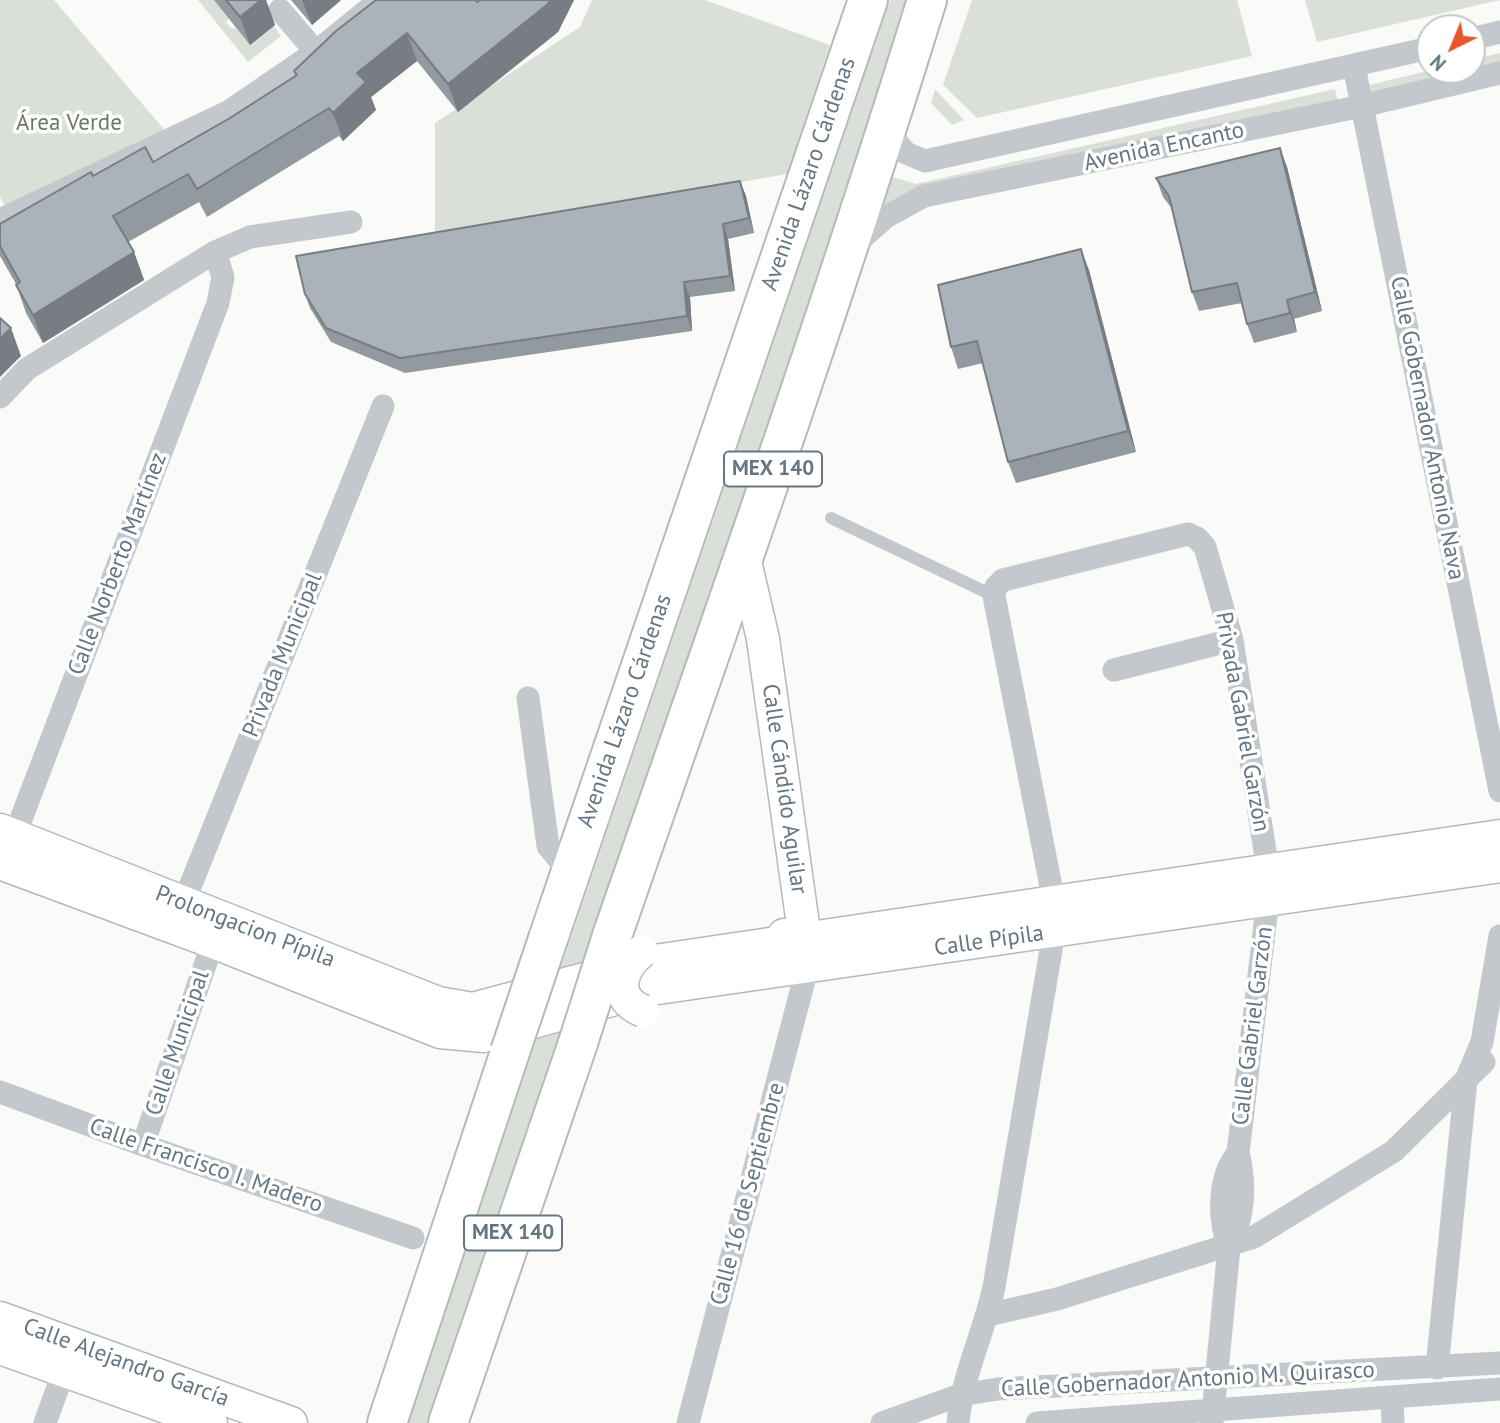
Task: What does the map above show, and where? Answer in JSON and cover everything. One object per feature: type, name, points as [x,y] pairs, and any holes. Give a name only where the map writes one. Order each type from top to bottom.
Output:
[{"type":"highway","name":"Avenida Lázaro Cárdenas","points":[[387,1423],[497,1044],[548,939],[868,0]]},
{"type":"highway","name":"MEX 140","points":[[448,1423],[578,1043],[627,944],[720,626],[887,131],[927,0]]},
{"type":"main road","name":"Calle Cándido Aguilar","points":[[744,557],[763,639],[806,952]]},
{"type":"main road","points":[[720,626],[740,625],[763,639]]},
{"type":"main road","name":"Prolongacion Pípila","points":[[7,833],[438,1003],[473,1009],[492,1006]]},
{"type":"main road","name":"Calle Pípila","points":[[492,1006],[648,962],[806,952],[1054,917],[1268,885],[1500,836]]},
{"type":"main road","name":"Calle Pípila","points":[[1268,885],[1500,866]]},
{"type":"main road","name":"Prolongacion Pípila","points":[[1,867],[213,942],[440,1032],[497,1044]]},
{"type":"main road","points":[[769,933],[806,952],[749,992],[643,1010],[625,1000],[622,991],[623,974],[630,961],[627,944],[659,946],[769,933]]},
{"type":"main road","name":"Calle Pípila","points":[[497,1044],[651,989],[806,952]]},
{"type":"main road","name":"Calle Alejandro García","points":[[0,1318],[68,1357],[211,1423]]},
{"type":"main road","name":"Calle Alejandro García","points":[[0,1348],[68,1357],[291,1423]]},
{"type":"street","points":[[0,220],[228,112],[316,52],[380,0]]},
{"type":"street","points":[[280,9],[316,52]]},
{"type":"street","name":"Avenida Encanto","points":[[887,131],[906,153],[925,161],[1416,51]]},
{"type":"street","name":"Calle Gobernador Antonio Nava","points":[[1354,66],[1500,791]]},
{"type":"street","name":"Avenida Encanto","points":[[844,254],[886,217],[924,196],[1362,106],[1500,74]]},
{"type":"street","points":[[0,397],[27,369],[215,252],[250,237],[351,222]]},
{"type":"street","name":"Calle Norberto Martínez","points":[[1,867],[7,833],[218,303],[223,277],[215,252]]},
{"type":"street","name":"Privada Municipal","points":[[183,904],[383,406]]},
{"type":"street","name":"Privada Gabriel Garzón","points":[[994,596],[996,587],[1003,580],[1188,534],[1197,538],[1205,547],[1232,640],[1268,885]]},
{"type":"street","points":[[958,1423],[960,1395],[988,1315],[1010,1206],[1054,917],[994,596]]},
{"type":"street","points":[[1114,670],[1232,640]]},
{"type":"street","points":[[528,698],[548,846],[569,871]]},
{"type":"street","name":"Calle Gabriel Garzón","points":[[1212,1417],[1229,1247],[1237,1232],[1242,1204],[1242,1168],[1238,1153],[1268,885]]},
{"type":"street","points":[[1444,1368],[1500,936]]},
{"type":"street","name":"Calle Municipal","points":[[143,1145],[213,942]]},
{"type":"street","name":"Calle 16 de Septiembre","points":[[688,1423],[806,952]]},
{"type":"street","points":[[988,1315],[1057,1299],[1254,1237],[1394,1151],[1466,1080],[1483,1052]]},
{"type":"street","points":[[1444,1368],[1466,1080]]},
{"type":"street","name":"Calle Francisco I. Madero","points":[[0,1092],[143,1145],[413,1238]]},
{"type":"street","points":[[45,1423],[68,1357]]},
{"type":"street","name":"Calle Gobernador Antonio M. Quirasco","points":[[882,1423],[960,1395],[998,1389],[1500,1363]]},
{"type":"street","name":"Calle Gobernador Antonio M. Quirasco","points":[[1037,1423],[1212,1417],[1500,1389]]},
{"type":"street","points":[[1392,1399],[1393,1423]]},
{"type":"lane","points":[[831,518],[994,596]]},
{"type":"green space","name":"Área Verde","points":[[0,0],[54,0],[179,147],[15,227],[0,197]]},
{"type":"green space","points":[[198,0],[216,0],[229,19],[226,22],[232,29],[235,27],[250,45],[274,26],[281,36],[248,62]]},
{"type":"green space","points":[[592,0],[705,0],[830,45],[787,174],[435,235],[435,123],[580,27]]},
{"type":"green space","points":[[890,0],[913,0],[429,1423],[406,1423]]},
{"type":"green space","points":[[972,0],[1237,0],[1252,56],[977,118],[943,85]]},
{"type":"green space","points":[[1305,0],[1500,0],[1439,14],[1416,14],[1416,19],[1317,42]]},
{"type":"green space","points":[[1500,53],[1500,77],[1486,80],[1486,56]]},
{"type":"green space","points":[[1416,74],[1416,84],[1469,84],[1373,106],[1369,85]]},
{"type":"green space","points":[[935,89],[964,120],[952,125],[931,103]]},
{"type":"green space","points":[[1335,89],[1341,112],[919,208],[869,230],[886,175],[916,184]]},
{"type":"building","points":[[226,0],[261,0],[240,17]]},
{"type":"building","points":[[376,0],[550,0],[448,84],[407,33],[357,73],[366,82],[333,113],[329,108],[197,189],[188,174],[113,216],[134,252],[33,315],[16,285],[20,282],[0,246],[0,224],[91,172],[93,176],[145,147],[153,162],[230,118],[297,75],[294,71],[336,31]]},
{"type":"building","points":[[1280,148],[1315,292],[1287,300],[1290,313],[1247,324],[1237,283],[1192,292],[1169,196],[1156,178]]},
{"type":"building","points":[[740,181],[749,218],[723,224],[730,276],[684,282],[687,316],[400,358],[326,328],[305,294],[296,256]]},
{"type":"building","points":[[1081,249],[1128,431],[1008,462],[977,341],[951,347],[938,285]]},
{"type":"building","points":[[0,318],[11,328],[0,339]]}]
